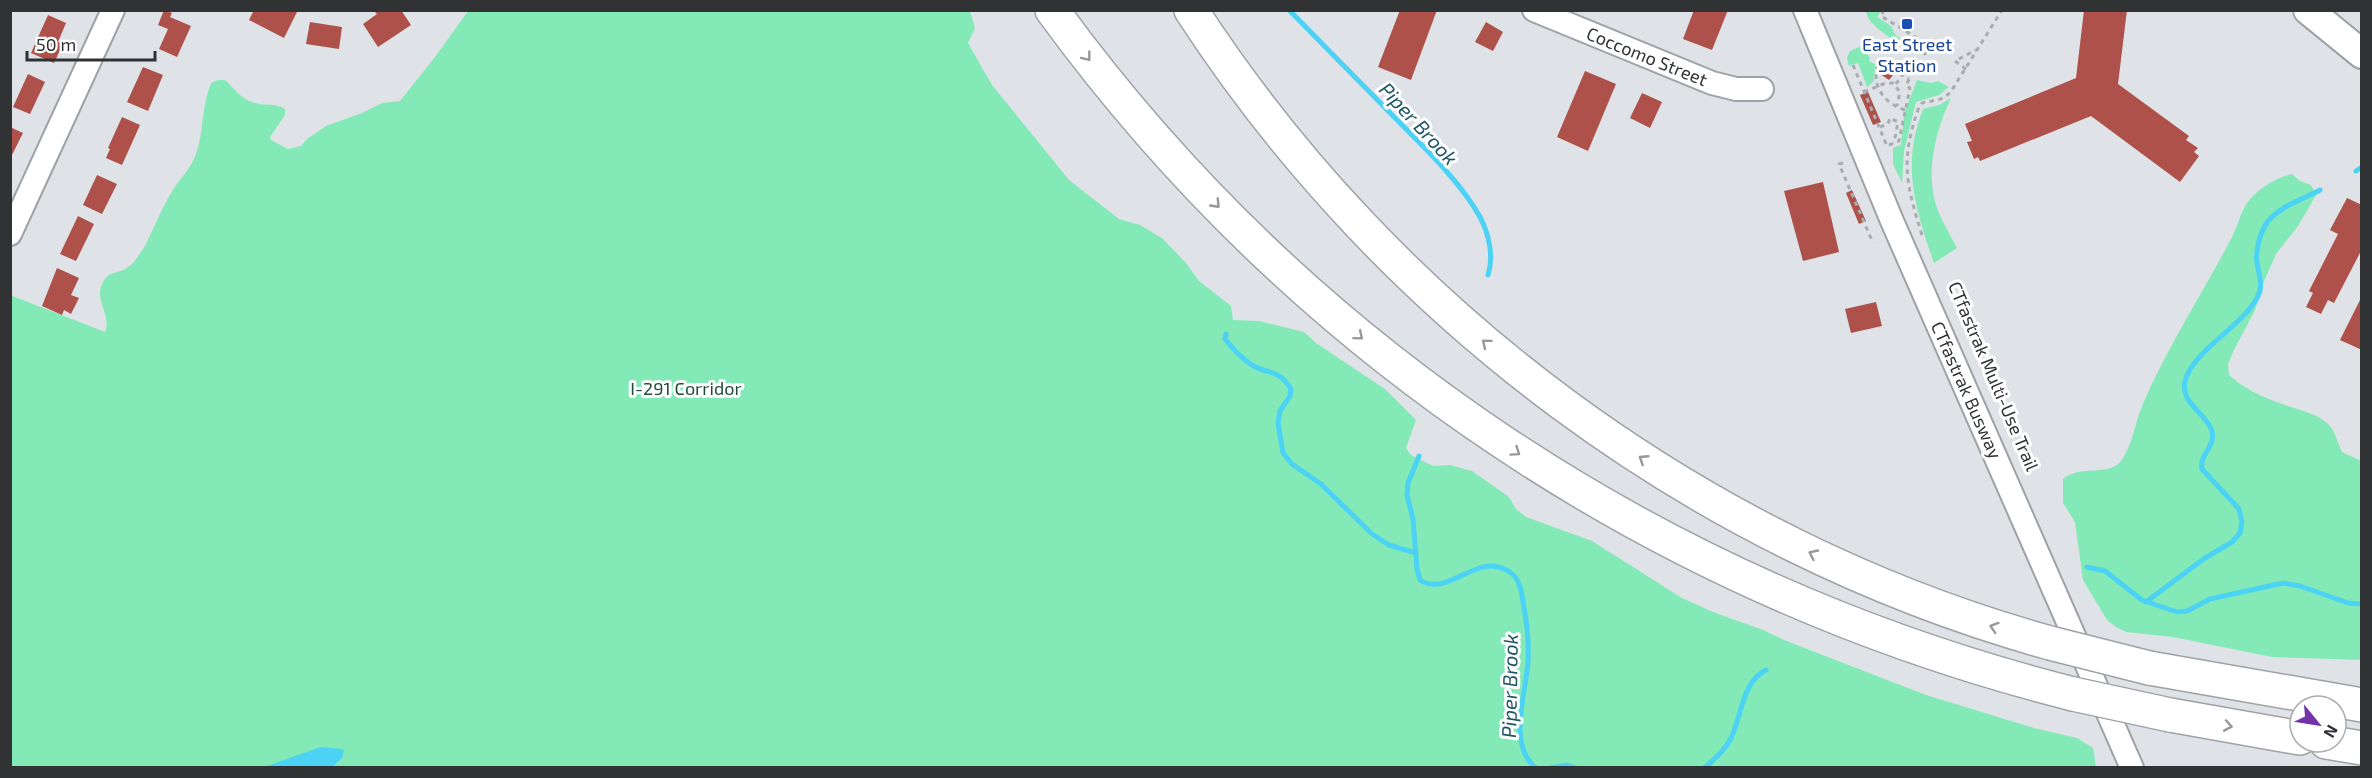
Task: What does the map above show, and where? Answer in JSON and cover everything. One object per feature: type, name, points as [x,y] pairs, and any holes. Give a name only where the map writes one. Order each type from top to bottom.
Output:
[{"type":"highway","points":[[1052,10],[1142,125],[1195,183],[1324,307],[1454,409],[1515,452],[1618,514],[1782,595],[1901,642],[1966,664],[2073,694],[2170,716],[2288,736]]},
{"type":"highway","points":[[1191,10],[1270,121],[1358,223],[1419,283],[1463,323],[1565,406],[1684,485],[1785,541],[1921,601],[2050,644],[2149,668],[2361,705]]},
{"type":"highway","points":[[2213,680],[2255,676],[2361,688]]},
{"type":"main road","points":[[2308,10],[2361,54]]},
{"type":"street","points":[[10,234],[113,10]]},
{"type":"street","name":"Coccomo Street","points":[[1534,10],[1712,83],[1736,89],[1762,89]]},
{"type":"street","name":"CTfastrak Busway","points":[[1805,10],[1892,221],[2132,768]]},
{"type":"path","points":[[1884,10],[1881,16],[1937,50]]},
{"type":"path","points":[[1924,244],[1906,182],[1907,155],[1914,121],[1922,103],[1945,97],[1966,69],[2002,10]]},
{"type":"path","points":[[1924,55],[1930,46]]},
{"type":"path","points":[[1966,69],[1955,61],[1978,49]]},
{"type":"path","points":[[1852,65],[1887,146],[1899,141],[1911,88],[1906,85],[1910,77],[1880,59],[1876,74],[1882,96],[1896,107],[1905,110]]},
{"type":"path","points":[[1896,84],[1903,74]]},
{"type":"path","points":[[1864,92],[1889,82],[1896,84],[1900,92],[1896,107]]},
{"type":"path","points":[[1879,127],[1888,124],[1890,118],[1898,122],[1894,143]]},
{"type":"path","points":[[1843,162],[1839,164],[1873,243]]},
{"type":"green space","name":"I-291 Corridor","points":[[468,11],[970,11],[975,28],[968,43],[992,85],[1069,180],[1119,219],[1140,225],[1162,238],[1186,263],[1199,281],[1231,306],[1233,320],[1259,321],[1304,332],[1316,343],[1385,389],[1416,420],[1406,448],[1411,455],[1433,466],[1450,465],[1472,471],[1509,497],[1516,509],[1526,517],[1592,541],[1682,598],[1713,612],[1926,695],[2034,728],[2077,738],[2093,748],[2096,767],[11,767],[10,295],[105,332],[107,326],[100,296],[102,284],[108,276],[131,265],[137,258],[171,193],[191,164],[199,145],[211,83],[225,80],[248,100],[285,109],[285,115],[270,137],[271,140],[288,149],[301,146],[326,126],[382,103],[400,101]]},
{"type":"green space","points":[[1866,11],[1881,11],[1877,17],[1891,26],[1902,40],[1922,49],[1919,54],[1880,30],[1868,18]]},
{"type":"green space","points":[[1861,46],[1868,49],[1866,52],[1870,58],[1869,61],[1875,64],[1874,81],[1867,87],[1858,63],[1849,66],[1847,58],[1850,51]]},
{"type":"green space","points":[[1917,80],[1931,83],[1938,81],[1949,87],[1939,95],[1916,102],[1904,151],[1902,183],[1893,164],[1893,148],[1901,145],[1904,114]]},
{"type":"green space","points":[[1951,98],[1941,121],[1935,146],[1932,184],[1938,210],[1957,248],[1934,263],[1916,205],[1912,168],[1913,149],[1916,129],[1923,109],[1939,105]]},
{"type":"green space","points":[[2292,174],[2300,181],[2311,185],[2316,195],[2298,226],[2276,254],[2262,286],[2255,310],[2228,364],[2229,375],[2257,394],[2323,420],[2332,429],[2342,452],[2361,461],[2361,660],[2272,657],[2173,637],[2126,632],[2116,627],[2107,620],[2083,580],[2075,522],[2063,503],[2063,479],[2078,472],[2116,466],[2121,461],[2152,384],[2232,237],[2245,207],[2256,193],[2267,185]]},
{"type":"water","points":[[321,747],[344,750],[342,758],[332,767],[264,767]]},
{"type":"building","points":[[164,10],[172,13],[170,17],[191,26],[177,57],[159,49],[168,29],[158,25]]},
{"type":"building","points":[[254,10],[298,10],[284,38],[249,20]]},
{"type":"building","points":[[401,10],[411,25],[378,47],[363,24],[377,14],[375,12]]},
{"type":"building","points":[[1400,10],[1437,10],[1411,80],[1378,67]]},
{"type":"building","points":[[1694,10],[1728,10],[1712,50],[1683,39]]},
{"type":"building","points":[[2084,10],[2127,10],[2118,84],[2189,136],[2186,140],[2198,148],[2194,152],[2199,156],[2180,182],[2091,116],[1980,161],[1978,157],[1974,159],[1967,142],[1972,141],[1965,124],[2076,78]]},
{"type":"building","points":[[48,15],[66,23],[58,42],[63,44],[54,63],[31,53]]},
{"type":"building","points":[[310,22],[342,27],[339,49],[306,44]]},
{"type":"building","points":[[1486,22],[1503,32],[1493,51],[1475,42]]},
{"type":"building","points":[[1882,65],[1894,74],[1889,80],[1877,72]]},
{"type":"building","points":[[143,67],[163,75],[148,111],[127,102]]},
{"type":"building","points":[[1585,71],[1616,84],[1588,151],[1557,137]]},
{"type":"building","points":[[28,74],[45,82],[30,114],[13,107]]},
{"type":"building","points":[[1868,92],[1881,122],[1873,125],[1860,95]]},
{"type":"building","points":[[1642,93],[1662,102],[1650,128],[1630,118]]},
{"type":"building","points":[[122,117],[140,125],[122,165],[106,158]]},
{"type":"building","points":[[10,127],[23,133],[10,159]]},
{"type":"building","points":[[97,175],[117,184],[102,214],[83,205]]},
{"type":"building","points":[[1823,182],[1839,252],[1803,261],[1784,191]]},
{"type":"building","points":[[1852,190],[1866,221],[1859,224],[1846,193]]},
{"type":"building","points":[[2347,198],[2362,205],[2362,249],[2334,303],[2328,300],[2321,314],[2306,307],[2313,293],[2309,291],[2338,234],[2330,230]]},
{"type":"building","points":[[78,216],[94,224],[76,261],[60,254]]},
{"type":"building","points":[[57,268],[79,278],[71,295],[79,298],[71,314],[64,310],[62,315],[42,306]]},
{"type":"building","points":[[2362,296],[2362,350],[2340,340]]},
{"type":"building","points":[[1876,302],[1882,326],[1851,333],[1845,309]]},
{"type":"waterway","name":"Piper Brook","points":[[1289,10],[1426,149],[1465,194],[1480,217],[1488,238],[1491,261],[1488,275]]},
{"type":"waterway","points":[[2356,171],[2362,167]]},
{"type":"waterway","points":[[2146,602],[2205,558],[2232,542],[2240,533],[2242,522],[2239,509],[2202,469],[2203,459],[2212,442],[2212,431],[2205,418],[2186,396],[2185,381],[2189,370],[2197,360],[2240,319],[2257,298],[2261,285],[2257,253],[2266,224],[2284,208],[2320,190]]},
{"type":"waterway","points":[[1226,334],[1225,339],[1244,359],[1258,368],[1278,375],[1291,389],[1290,396],[1280,411],[1278,423],[1283,453],[1292,464],[1321,484],[1372,534],[1389,545],[1416,553]]},
{"type":"waterway","name":"Piper Brook","points":[[1419,456],[1408,483],[1407,495],[1413,519],[1420,580],[1431,584],[1442,583],[1487,566],[1499,567],[1511,573],[1520,586],[1528,640],[1527,675],[1520,733],[1527,758],[1536,768]]},
{"type":"waterway","points":[[2087,567],[2105,571],[2142,600],[2177,612],[2187,611],[2210,599],[2283,583],[2300,586],[2348,603],[2362,604]]},
{"type":"waterway","points":[[1704,768],[1728,744],[1747,692],[1758,676],[1766,670]]},
{"type":"waterway","name":"Piper Brook","points":[[1550,768],[1567,765],[1576,768]]},
{"type":"place","name":"East Street Station","points":[[1907,24]]}]
